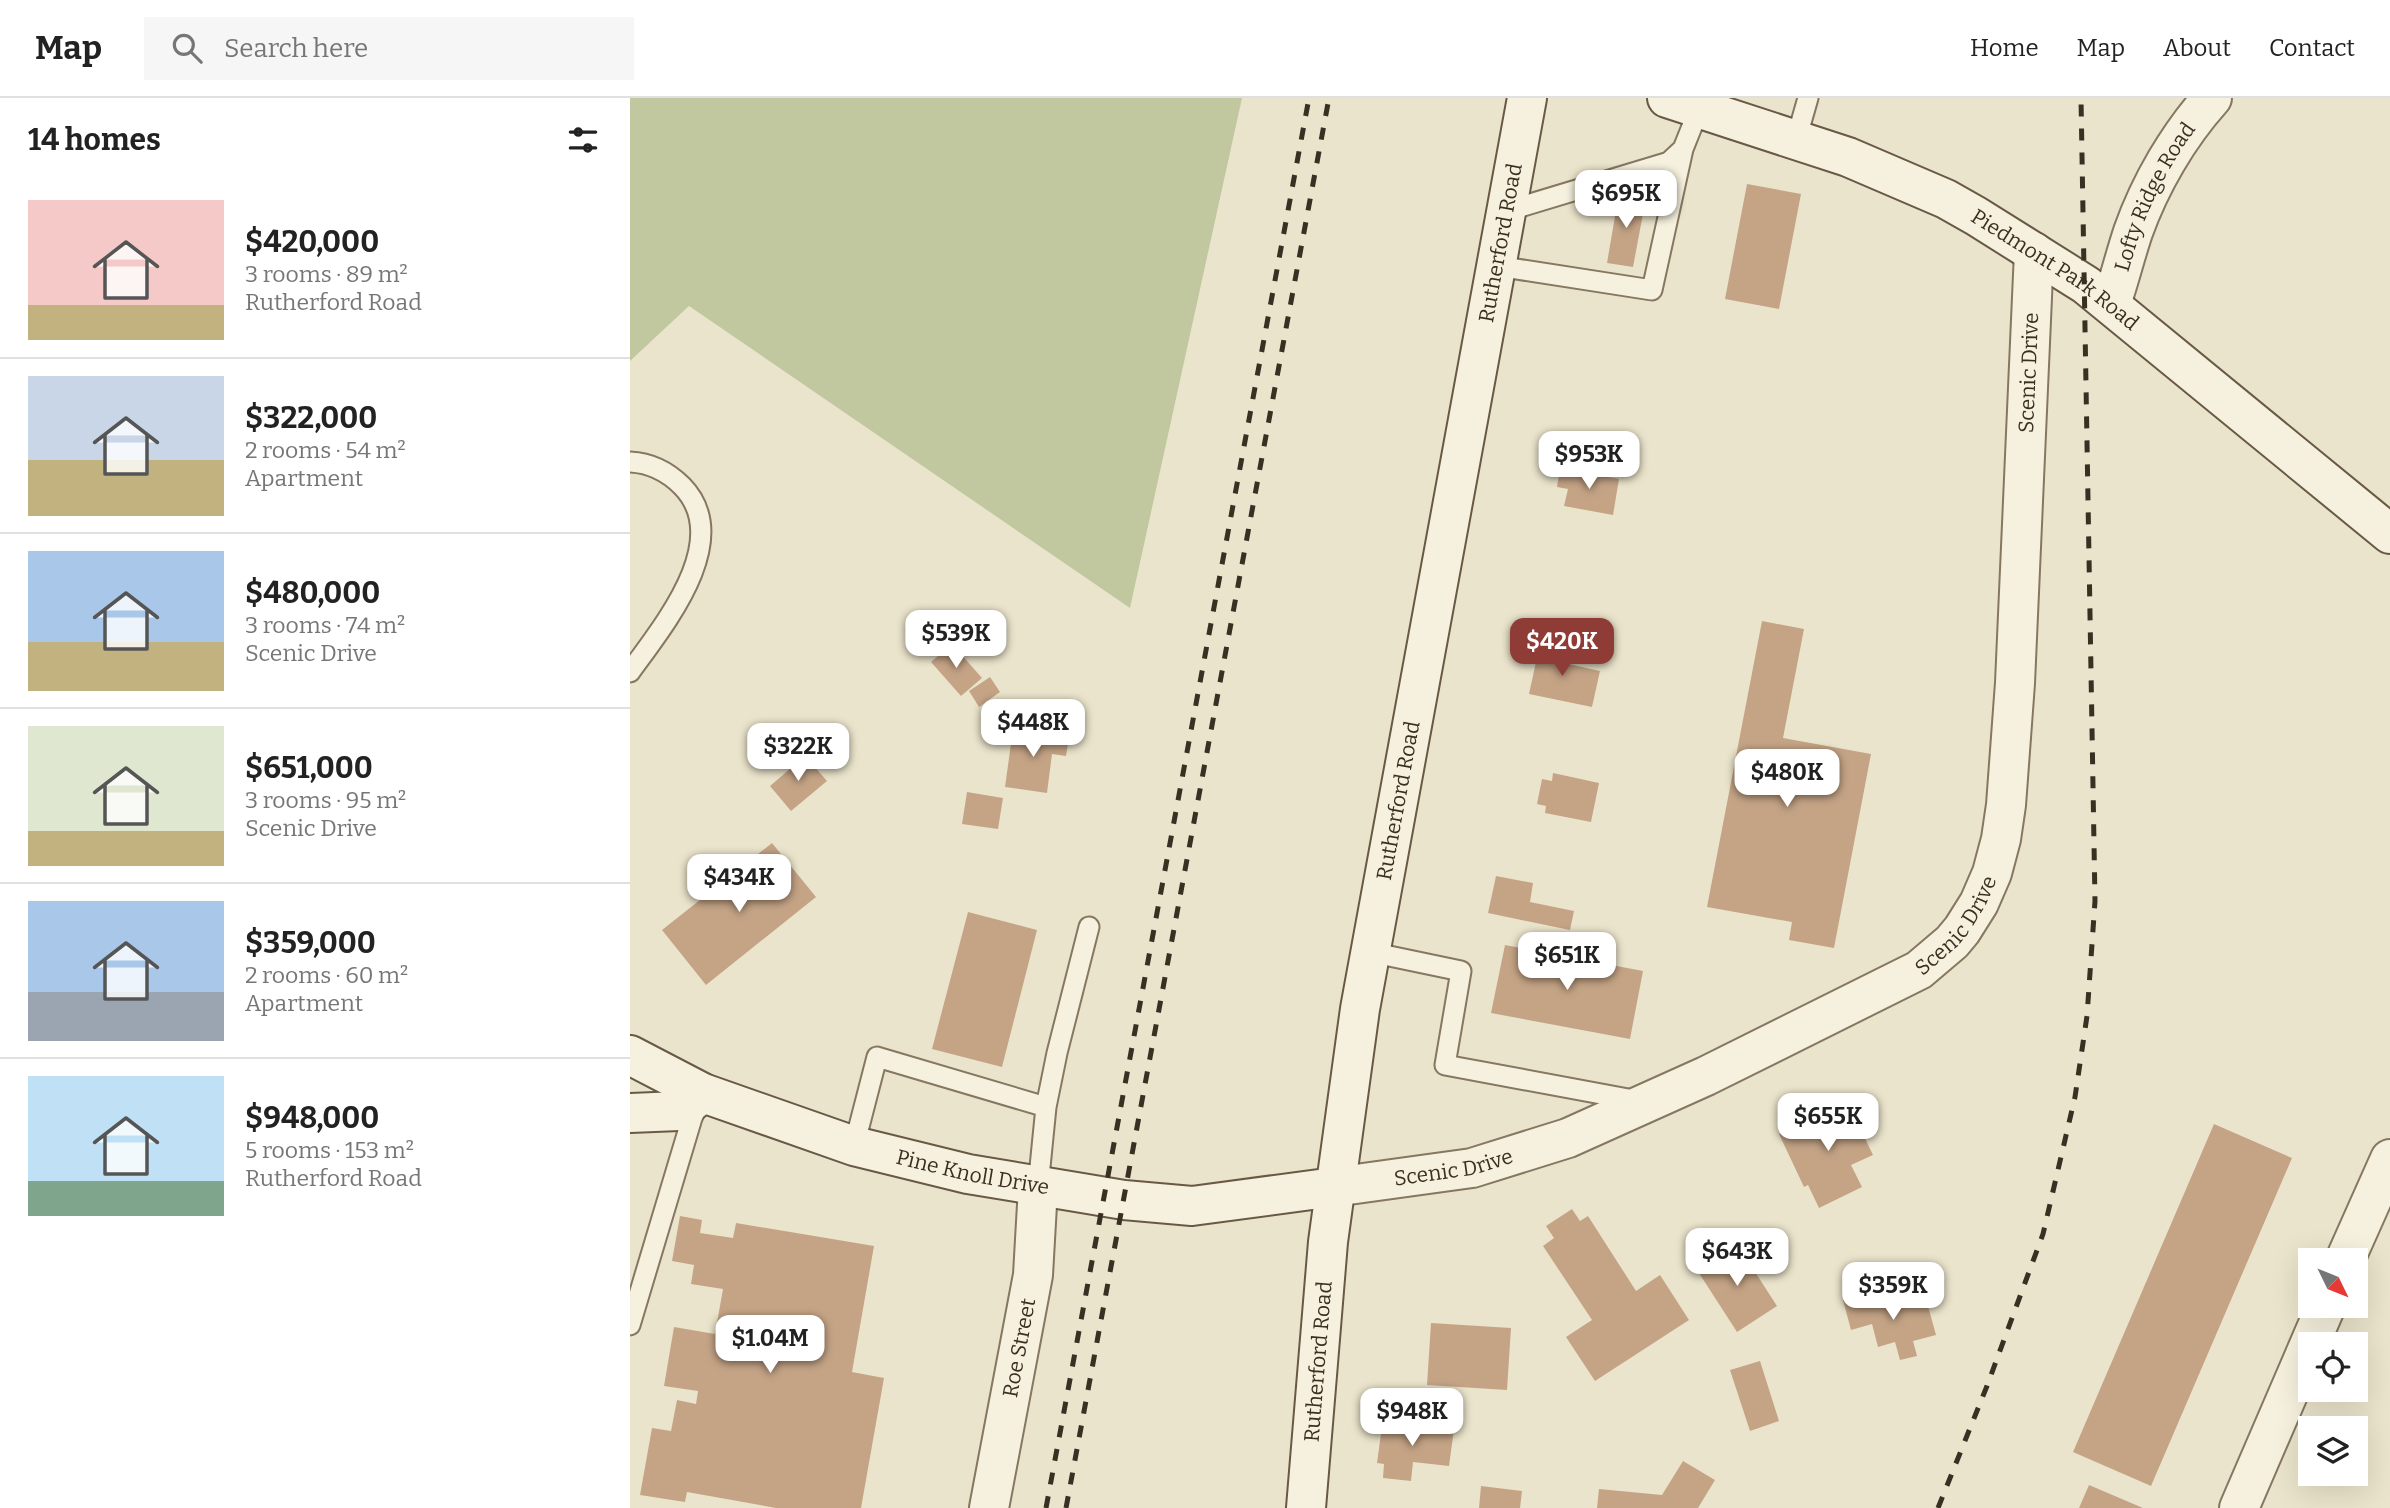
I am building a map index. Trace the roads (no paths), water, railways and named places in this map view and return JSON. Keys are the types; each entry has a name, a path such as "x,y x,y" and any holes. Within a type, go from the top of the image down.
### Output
{"street":[{"name":"Rutherford Road","path":"1306,1508 1334,1187 1370,953 1527,98"},
{"name":"Lofty Ridge Road","path":"2111,304 2134,229 2155,183 2176,147 2213,98"},
{"name":"Piedmont Park Road","path":"1683,103 1848,157 1946,199 2034,252 2111,304 2390,534"},
{"name":"Scenic Drive","path":"1334,1187 1472,1168 1568,1138 1706,1076 1919,970 1952,942 1979,902 1992,873 2006,806 2015,683 2034,252"},
{"name":"Pine Knoll Drive","path":"630,1055 704,1093 854,1146 968,1174 1124,1200 1192,1206 1334,1187"},
{"path":"630,1113 678,1111 704,1093"},
{"path":"2350,1248 2390,1159"},
{"name":"Roe Street","path":"989,1508 1032,1275 1038,1187"},
{"path":"2239,1508 2321,1318"}],"lane":[{"path":"1796,140 1808,98"},
{"path":"1497,266 1652,290 1683,149 1683,103"},
{"path":"1507,211 1669,162 1683,149"},
{"path":"630,462 643,462 669,473 691,495 701,523 701,550 687,583 662,627 630,672"},
{"path":"1038,1187 1046,1107 1089,926"},
{"path":"1370,953 1461,971 1445,1065 1647,1102"},
{"path":"854,1146 877,1057 1046,1107"},
{"path":"630,1325 691,1118 704,1093"}],"railway":[{"path":"1046,1508 1309,98"},
{"path":"1066,1508 1329,98"},
{"path":"1938,1508 2043,1234 2075,1097 2087,1016 2095,901 2081,98"}]}
